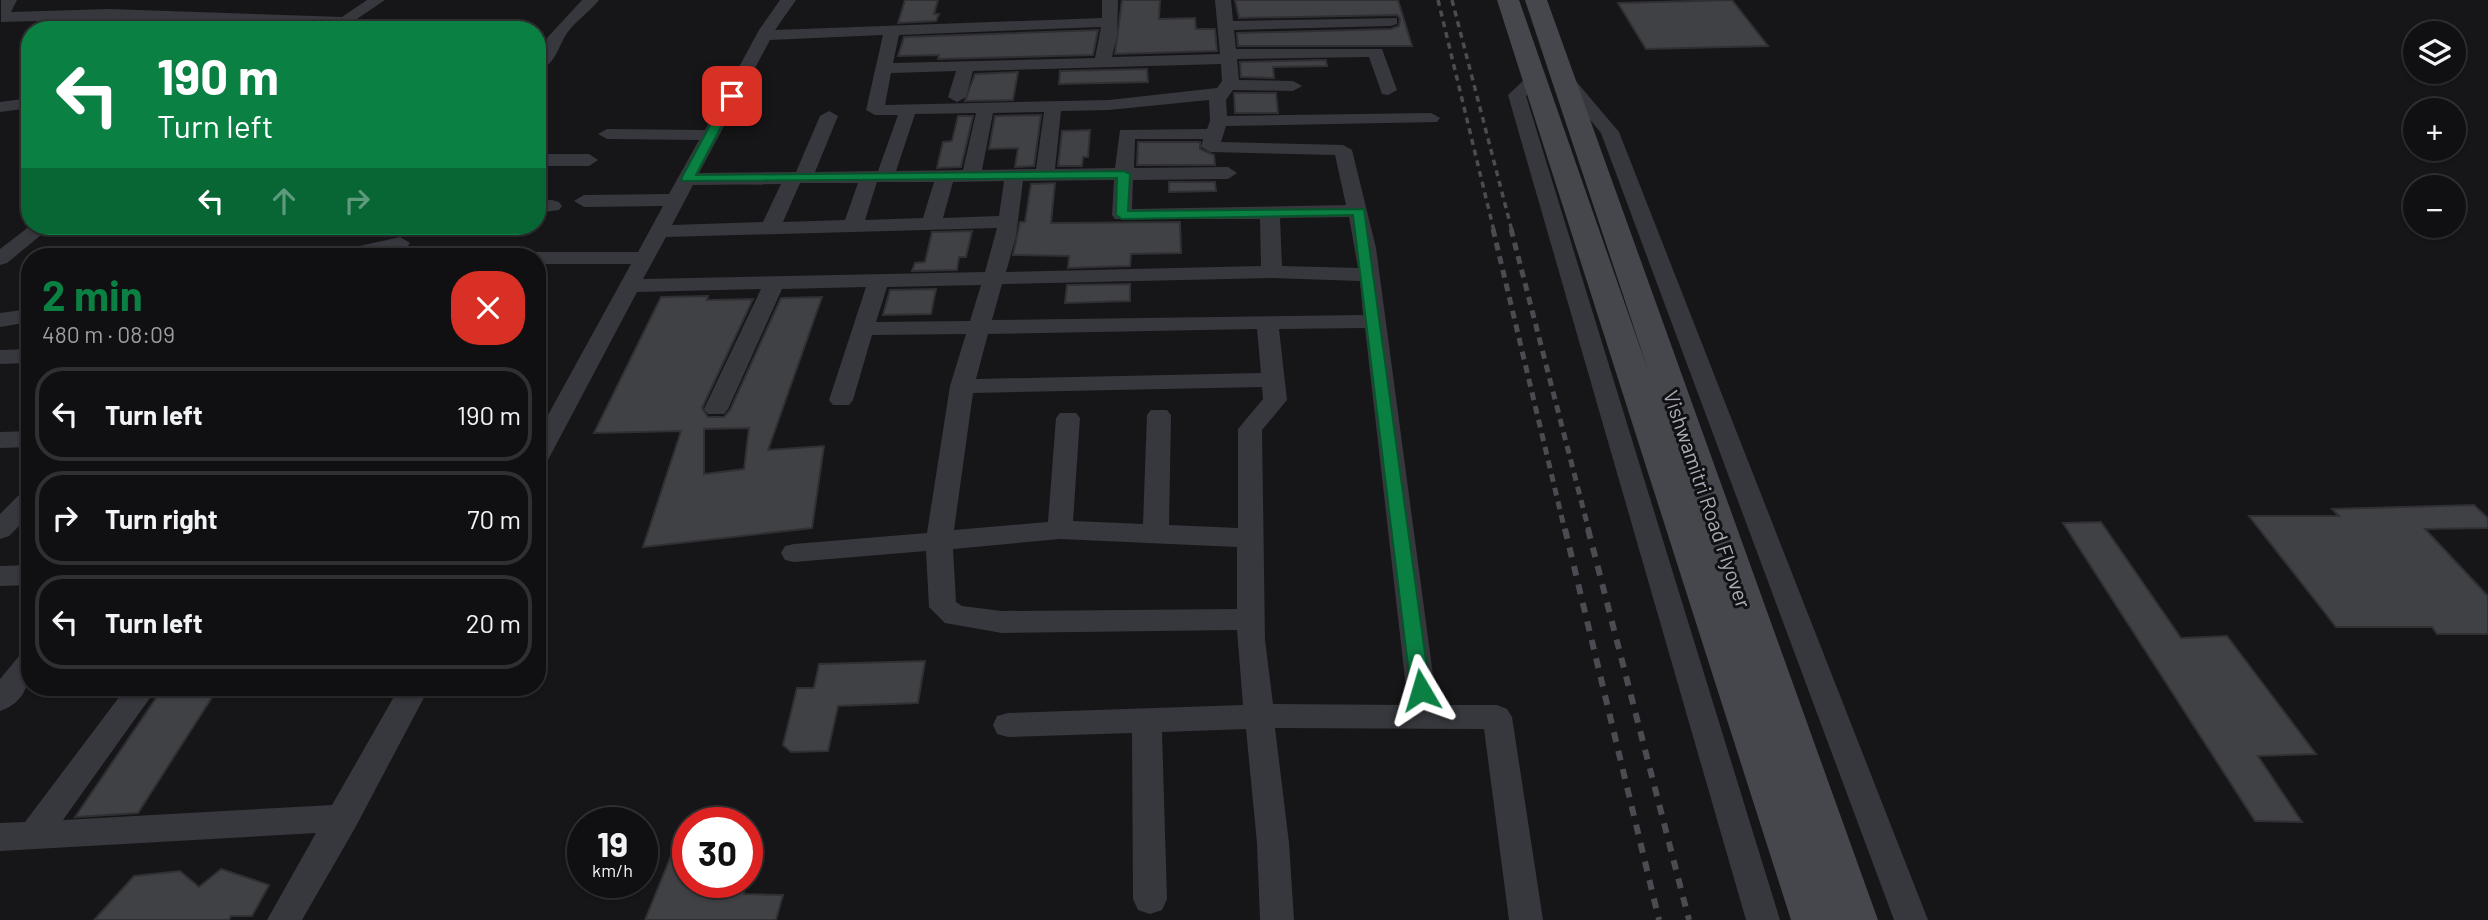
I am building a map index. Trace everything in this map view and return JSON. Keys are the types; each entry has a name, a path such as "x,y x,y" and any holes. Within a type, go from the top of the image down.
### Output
{"main road":[{"name":"Vishwamitri Road Flyover","path":"1508,0 1534,80 1760,704 1854,920"},
{"name":"Vishwamitri Road Flyover","path":"1536,0 1564,78 1760,704 1815,920"}],"street":[{"path":"9,0 1,17 109,14 316,21"},
{"path":"546,56 555,46 555,38 591,0"},
{"path":"546,441 765,35 788,0"},
{"path":"1102,62 1110,0"},
{"path":"1223,0 1231,82 1217,100 1216,128 1210,147 1343,150 1359,211 1369,275 1424,717"},
{"path":"346,21 373,3"},
{"path":"193,21 214,6 226,4 373,3"},
{"path":"1225,26 1391,21"},
{"path":"765,35 1109,22"},
{"path":"892,30 875,110 985,110 1124,104 1225,89 1293,86"},
{"path":"883,68 1376,52 1388,90"},
{"path":"957,97 966,66"},
{"path":"1564,78 1610,132 1911,920"},
{"path":"1534,80 1517,95 1763,920"},
{"path":"0,107 21,104"},
{"path":"1124,104 1126,134 1122,215 1270,215 1359,211"},
{"path":"1045,175 1053,106"},
{"path":"853,226 908,110"},
{"path":"971,176 985,110"},
{"path":"770,228 829,116"},
{"path":"1126,134 1431,118"},
{"path":"607,134 711,135"},
{"path":"546,160 589,160"},
{"path":"687,179 1228,173"},
{"path":"932,224 945,176"},
{"path":"1014,176 995,277 962,386 939,541 943,607 955,616 1015,622 1251,619"},
{"path":"584,201 676,200"},
{"path":"1270,215 1272,272"},
{"path":"660,231 1007,222"},
{"path":"0,259 31,235"},
{"path":"546,258 645,258"},
{"path":"629,286 1272,272 1369,275"},
{"path":"841,400 879,280"},
{"path":"716,409 774,283"},
{"path":"0,320 21,316"},
{"path":"863,329 1375,321"},
{"path":"1267,323 1275,400 1250,429 1251,619 1273,843 1277,920"},
{"path":"0,357 21,356"},
{"path":"962,386 1273,380"},
{"path":"1156,534 1159,415"},
{"path":"1060,530 1068,418"},
{"path":"0,440 21,439"},
{"path":"0,530 21,508"},
{"path":"794,553 1060,530 1251,538"},
{"path":"0,576 21,575"},
{"path":"0,699 21,674"},
{"path":"33,835 136,696"},
{"path":"284,920 344,818 410,696"},
{"path":"1008,725 1260,716 1497,717 1526,920"},
{"path":"1147,720 1150,899"},
{"path":"0,837 344,818"}],"building":[{"path":"905,0 938,0 934,14 939,14 936,21 898,23"},
{"path":"1122,0 1160,0 1159,19 1195,18 1196,29 1215,29 1217,51 1115,54"},
{"path":"1235,0 1398,0 1412,46 1238,46 1237,33 1391,29 1399,26 1400,18 1397,15 1239,18"},
{"path":"1732,0 1768,46 1646,49 1618,3"},
{"path":"1098,30 1093,55 938,59 939,55 898,56 904,37"},
{"path":"1326,60 1327,66 1273,67 1274,78 1241,77 1240,62"},
{"path":"1147,69 1148,82 1059,84 1060,71"},
{"path":"1018,72 1013,100 965,101 975,74"},
{"path":"1234,93 1276,93 1278,113 1235,113"},
{"path":"1041,115 1034,166 1015,167 1018,148 989,149 995,116"},
{"path":"958,116 973,116 961,167 937,168 943,142 952,141"},
{"path":"1090,130 1088,157 1083,157 1082,166 1058,166 1062,131"},
{"path":"1138,142 1200,142 1200,149 1214,155 1215,165 1137,165"},
{"path":"1169,182 1215,182 1216,191 1169,192"},
{"path":"1055,183 1051,223 1180,222 1181,253 1131,254 1130,266 1068,268 1069,256 1013,255 1020,222 1025,222 1031,184"},
{"path":"972,231 966,257 959,257 957,270 912,271 915,263 925,262 932,232"},
{"path":"1130,284 1130,301 1065,303 1067,285"},
{"path":"936,289 931,314 883,315 890,290"},
{"path":"661,297 753,299 702,408 708,417 724,417 730,410 781,298 822,297 768,450 824,446 812,528 643,547 681,431 594,433","holes":["749,428 744,469 704,474 704,429"]},
{"path":"2474,505 2488,518 2488,528 2425,529 2488,596 2488,634 2437,634 2432,627 2336,627 2249,516 2339,516 2332,509"},
{"path":"2101,522 2181,638 2227,636 2316,754 2258,756 2302,822 2255,821 2063,523"},
{"path":"925,661 918,703 838,706 828,751 791,752 783,745 797,688 814,688 819,664"},
{"path":"158,696 213,696 138,813 75,817"},
{"path":"672,856 672,898 763,898 763,894 783,895 776,920 645,920 654,898 658,898 658,888"},
{"path":"221,869 269,885 252,916 231,916 229,920 94,920 134,876 180,871 199,887"}],"railway":[{"path":"1438,0 1494,231"},
{"path":"1452,0 1512,231"},
{"path":"1493,229 1565,531"},
{"path":"1511,229 1589,531"},
{"path":"1565,529 1659,920"},
{"path":"1588,529 1689,920"}],"route":[{"path":"732,96 687,179 1124,174 1122,215 1270,215 1359,211 1366,248 1421,690"}]}
